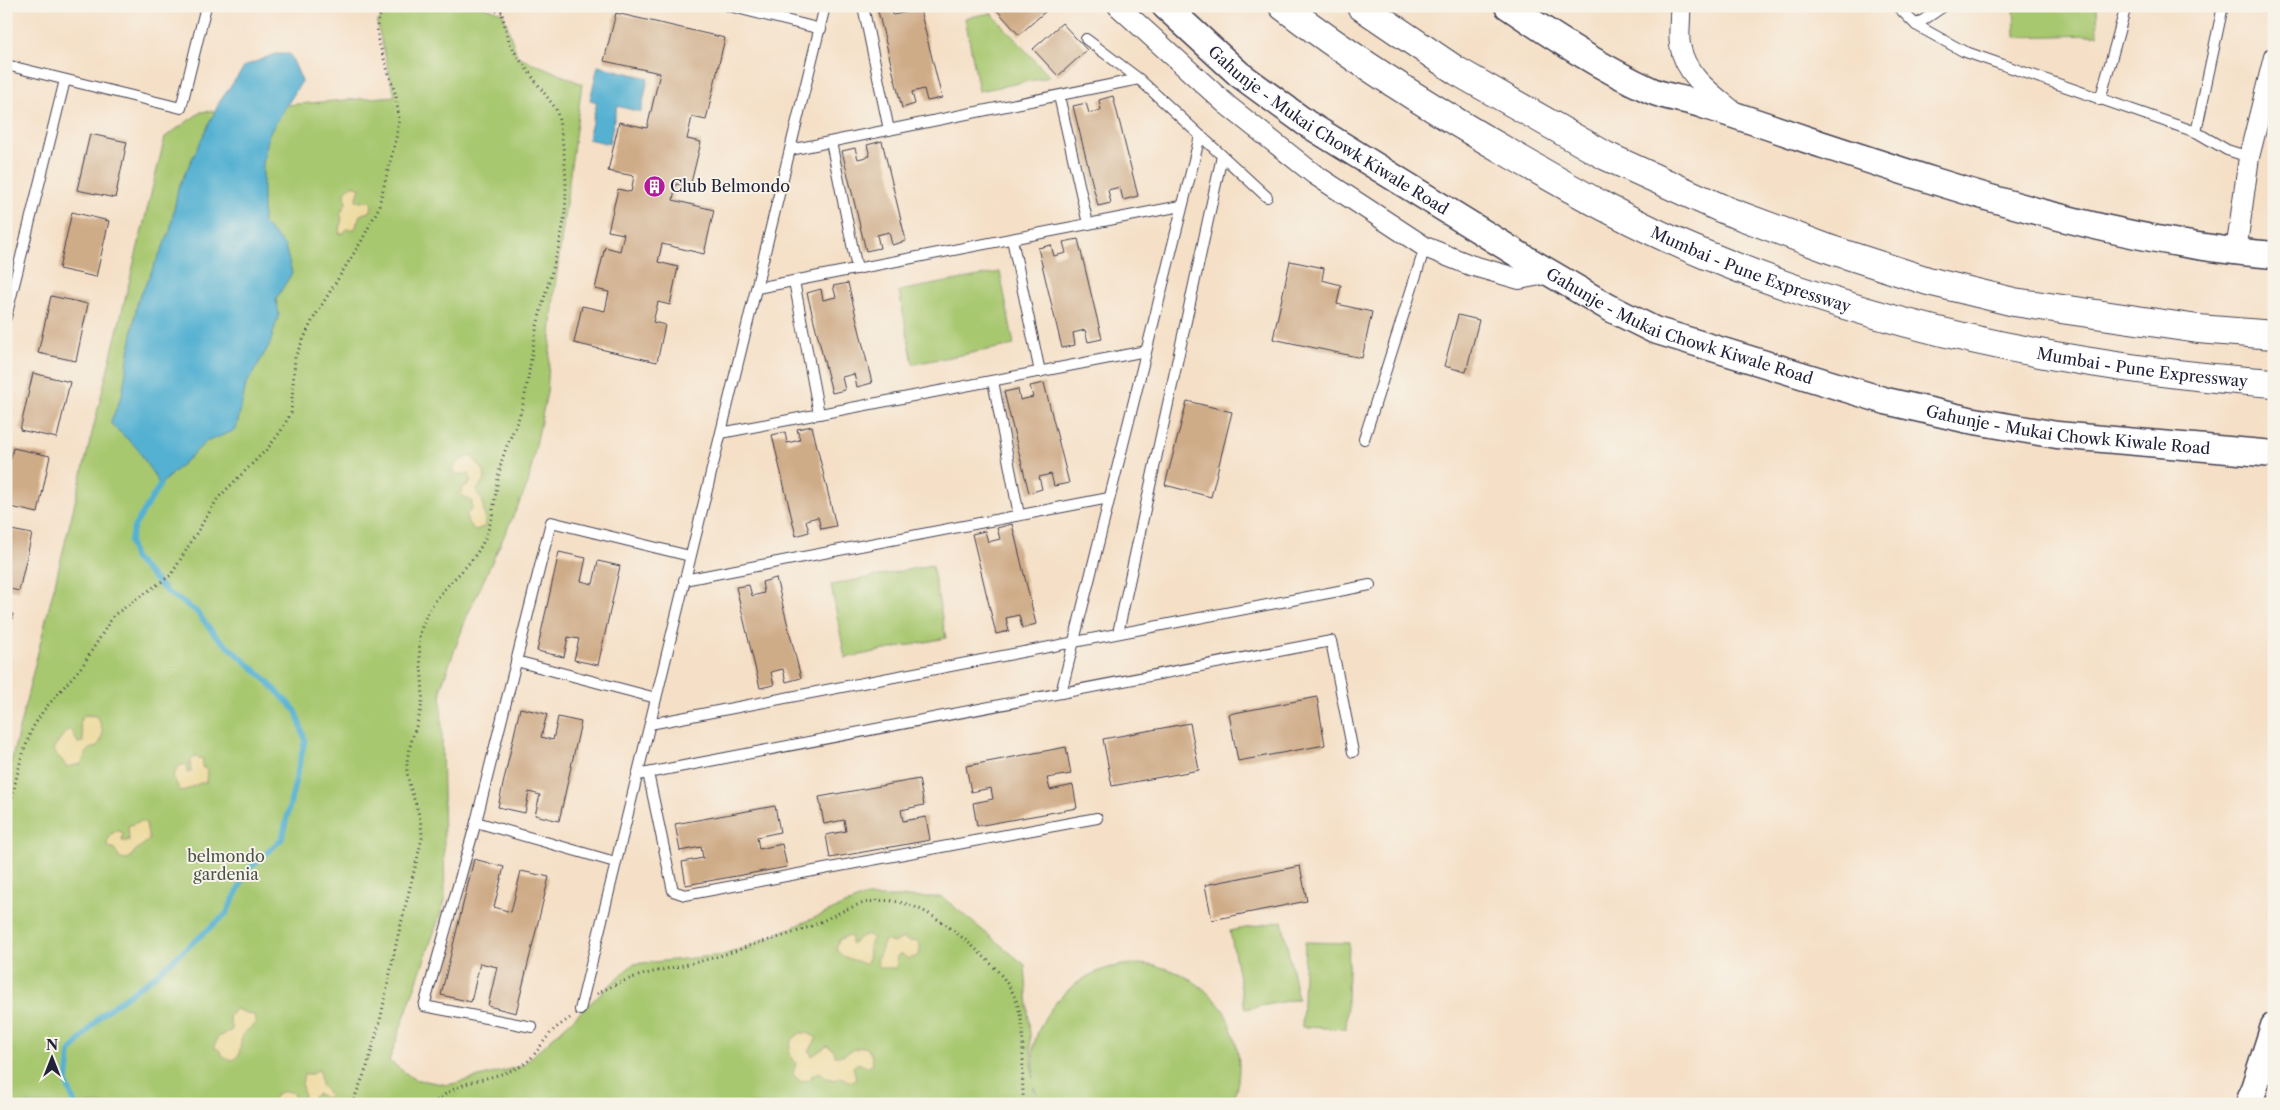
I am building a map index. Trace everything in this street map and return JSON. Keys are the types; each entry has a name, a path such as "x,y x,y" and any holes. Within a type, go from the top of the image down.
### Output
{"highway":[{"name":"Mumbai - Pune Expressway","path":"1283,6 1316,31 1430,108 1582,196 1706,255 1810,293 1905,323 2003,348 2180,376 2274,383"},
{"path":"1361,6 1457,71 1606,156 1725,210 1832,250 1928,281 2014,302 2198,330 2274,335"}],"street":[{"path":"1118,6 1227,105 1314,174 1425,247 1470,265 1519,279 1550,273"},
{"name":"Gahunje - Mukai Chowk Kiwale Road","path":"1165,6 1239,74 1306,123 1550,273 1654,330 1886,402 1969,420 2057,435 2274,454"},
{"path":"1508,6 1605,69 1655,92 1702,104 1916,175 2052,214 2141,234 2236,252 2274,255"},
{"path":"1680,6 1680,45 1687,68 1710,92 1743,119"},
{"path":"2236,252 2249,157 2274,57"},
{"path":"2249,1104 2274,1026"}],"lane":[{"path":"6,65 181,108 206,6"},
{"path":"729,6 773,12 821,29"},
{"path":"580,1010 684,580 821,29 825,6"},
{"path":"863,6 889,130"},
{"path":"1897,6 1916,25 1963,50 2100,100 2196,132 2227,150 2249,157"},
{"path":"1916,25 1944,6"},
{"path":"2100,100 2126,6"},
{"path":"2196,132 2223,6"},
{"path":"1086,39 1139,79 1267,197"},
{"path":"790,150 1139,79"},
{"path":"6,317 65,80"},
{"path":"1060,96 1088,224"},
{"path":"1062,693 1200,136"},
{"path":"831,142 858,269"},
{"path":"1118,633 1222,156"},
{"path":"757,288 1182,206"},
{"path":"1012,239 1040,372"},
{"path":"1364,439 1425,247"},
{"path":"794,281 820,414"},
{"path":"721,433 1146,352"},
{"path":"993,381 1019,516"},
{"path":"684,580 1109,498"},
{"path":"532,1027 424,1006 476,822 551,522 690,556"},
{"path":"650,724 1370,585"},
{"path":"637,775 1331,641 1353,752"},
{"path":"516,661 656,698"},
{"path":"648,773 673,891 685,895 1097,818"},
{"path":"476,822 615,862"}],"path":[{"path":"6,822 21,759 32,729 54,698 83,665 114,616 143,597 171,575 218,498 255,463 281,431 291,413 295,357 301,342 362,240 378,209 399,119 396,96 378,40 378,23 383,6"},
{"path":"482,6 503,13"},
{"path":"492,6 503,13"},
{"path":"352,1104 367,1067 380,1020 396,940 422,839 422,822 408,774 407,764 422,704 424,682 420,645 421,632 427,614 439,593 477,554 486,536 502,462 523,404 539,316 563,225 565,198 559,120 556,110 516,56 509,42 500,6"},
{"path":"433,1104 442,1095 472,1081 522,1066 534,1055 550,1033 580,1010 596,994 629,977 723,955 807,928 868,902 897,902 918,908 940,920 981,954 998,971 1018,1005 1022,1025 1024,1104"}],"green space":[{"name":"belmondo gardenia","path":"390,6 482,6 503,13 517,56 582,84 554,294 547,392 528,484 467,616 441,687 445,901 389,1061 414,1079 448,1085 522,1066 633,964 723,955 744,948 863,897 942,897 1025,965 1033,1078 1033,1048 1039,1029 1046,1016 1065,993 1084,979 1105,969 1126,965 1148,965 1169,969 1189,979 1207,992 1224,1012 1235,1040 1239,1058 1239,1076 1231,1104 1041,1104 1034,1087 1034,1104 6,1104 6,782 165,137 201,112 395,96 377,23"},
{"path":"2014,6 2097,6 2098,35 2015,37"},
{"path":"991,13 1050,77 979,91 965,18"},
{"path":"1000,272 1014,345 913,364 899,291"},
{"path":"932,565 946,638 845,658 831,585"},
{"path":"1282,921 1298,999 1245,1009 1230,931"},
{"path":"1305,942 1349,943 1346,1029 1302,1027"}],"sand":[{"path":"351,186 357,186 360,189 356,200 372,203 371,211 360,215 355,229 347,229 342,234 339,233 342,217 340,215 346,203 345,192"},
{"path":"472,457 484,471 485,479 477,490 478,495 483,501 485,523 484,527 475,530 468,523 466,515 472,509 472,502 460,494 463,487 469,485 471,479 469,474 454,474 458,462"},
{"path":"84,715 96,716 101,727 102,735 100,742 97,746 89,749 81,764 66,767 53,749 67,730 72,731 78,743 83,742 80,725"},
{"path":"195,757 203,759 202,767 207,770 206,782 180,791 173,776 179,766 187,764 187,773 191,772 190,761"},
{"path":"141,821 146,823 149,840 135,851 128,860 120,859 114,848 109,848 107,843 111,834 117,831 123,832 122,841 129,841 128,826"},
{"path":"868,935 873,938 869,948 868,962 864,964 845,957 836,949 839,940 847,936 851,937 851,944 862,936"},
{"path":"903,938 910,942 917,941 920,945 920,952 916,957 908,959 902,954 897,956 896,968 880,968 877,961 885,940 893,943"},
{"path":"235,1009 255,1016 256,1023 242,1035 239,1055 233,1060 225,1058 214,1047 218,1037 232,1030 229,1017"},
{"path":"800,1033 808,1033 817,1038 809,1051 812,1056 827,1046 834,1050 835,1056 843,1055 857,1048 866,1047 871,1054 873,1063 867,1067 858,1063 853,1067 856,1078 850,1082 841,1077 835,1080 827,1078 820,1072 813,1074 810,1080 800,1081 793,1074 796,1063 789,1053 791,1041"},
{"path":"319,1069 321,1085 330,1095 326,1098 318,1094 313,1097 313,1104 305,1104 302,1084 304,1074 312,1074"},
{"path":"287,1091 293,1093 296,1104 270,1104 277,1093"}],"water":[{"path":"275,54 290,54 302,81 269,134 263,164 263,223 285,246 292,273 276,299 279,314 270,344 246,385 236,430 206,442 160,485 137,448 110,423 122,395 137,303 170,231 178,188 220,101 245,66"},
{"path":"598,66 648,78 641,112 617,106 609,144 588,139 597,102 590,100"}],"building":[{"path":"891,6 893,15 906,12 904,6 919,6 942,98 927,101 924,89 912,92 915,104 902,108 877,7"},
{"path":"996,6 1046,6 1048,9 1019,35 995,8"},
{"name":"Club Belmondo","path":"616,13 725,38 706,120 692,117 687,139 701,142 690,187 676,184 673,200 714,210 704,254 662,244 658,262 678,267 670,305 658,302 653,322 665,325 657,362 574,343 582,306 605,311 609,292 595,289 605,247 620,251 624,234 608,231 618,189 631,192 634,176 608,171 619,122 647,128 660,73 604,61"},
{"path":"1062,23 1087,50 1058,76 1033,49"},
{"path":"1113,96 1138,196 1123,200 1120,187 1108,190 1111,203 1098,206 1073,106 1086,103 1089,113 1101,110 1099,100"},
{"path":"90,134 127,142 115,198 77,190"},
{"path":"882,141 906,241 892,245 889,232 877,235 880,248 866,251 842,151 855,148 858,159 870,156 867,145"},
{"path":"72,212 109,221 96,277 59,269"},
{"path":"1078,239 1102,339 1088,342 1085,330 1073,333 1075,345 1062,348 1038,248 1051,245 1054,256 1066,253 1063,242"},
{"path":"1290,261 1324,268 1322,280 1341,285 1337,304 1372,312 1362,358 1273,339"},
{"path":"848,283 872,383 857,387 854,374 842,377 845,390 832,393 807,293 821,289 823,300 836,297 833,286"},
{"path":"51,296 88,304 76,361 38,353"},
{"path":"1458,315 1479,320 1466,372 1444,366"},
{"path":"33,373 70,382 57,438 20,430"},
{"path":"1044,383 1069,483 1054,486 1051,474 1039,477 1042,489 1029,493 1004,392 1018,389 1020,400 1033,397 1030,386"},
{"path":"1187,401 1232,412 1211,497 1165,485"},
{"path":"812,426 836,526 821,529 818,517 806,520 809,532 796,536 772,435 785,432 787,443 800,440 797,429"},
{"path":"13,448 50,456 38,513 6,506 6,479"},
{"path":"1012,524 1036,624 1022,628 1019,615 1006,618 1009,631 996,634 972,534 985,531 988,542 1000,539 997,528"},
{"path":"6,529 32,534 19,591 6,588"},
{"path":"559,552 586,558 581,581 593,584 598,561 620,566 598,665 574,660 579,639 568,637 564,657 537,651"},
{"path":"776,578 801,678 786,682 783,669 771,672 774,685 760,688 736,587 749,585 752,596 764,593 762,582"},
{"path":"6,612 13,614 7,640 6,640"},
{"path":"1317,697 1325,745 1238,761 1229,714"},
{"path":"520,708 547,714 541,737 553,740 558,717 581,722 559,821 535,815 540,795 529,792 525,813 498,807"},
{"path":"1190,723 1199,770 1112,786 1103,739"},
{"path":"1066,747 1071,774 1047,778 1050,790 1073,785 1077,808 977,826 973,803 993,799 991,788 971,792 966,766"},
{"path":"919,779 924,805 901,810 903,821 926,817 930,840 830,858 826,835 846,831 844,820 824,824 819,797"},
{"path":"775,806 780,832 757,837 759,849 782,844 787,867 686,885 682,862 703,858 701,847 680,851 675,824"},
{"path":"474,859 504,867 494,907 511,912 521,871 549,877 516,1013 488,1006 497,967 480,963 471,1002 441,995"},
{"path":"1300,866 1307,901 1212,920 1205,885"}],"waterway":[{"path":"75,1104 67,1084 70,1052 101,1015 153,977 226,914 248,870 282,839 305,740 296,711 262,676 215,635 196,611 167,592 134,558 130,542 134,527 160,485"}],"place":[{"name":"Club Belmondo","path":"654,186"}]}
